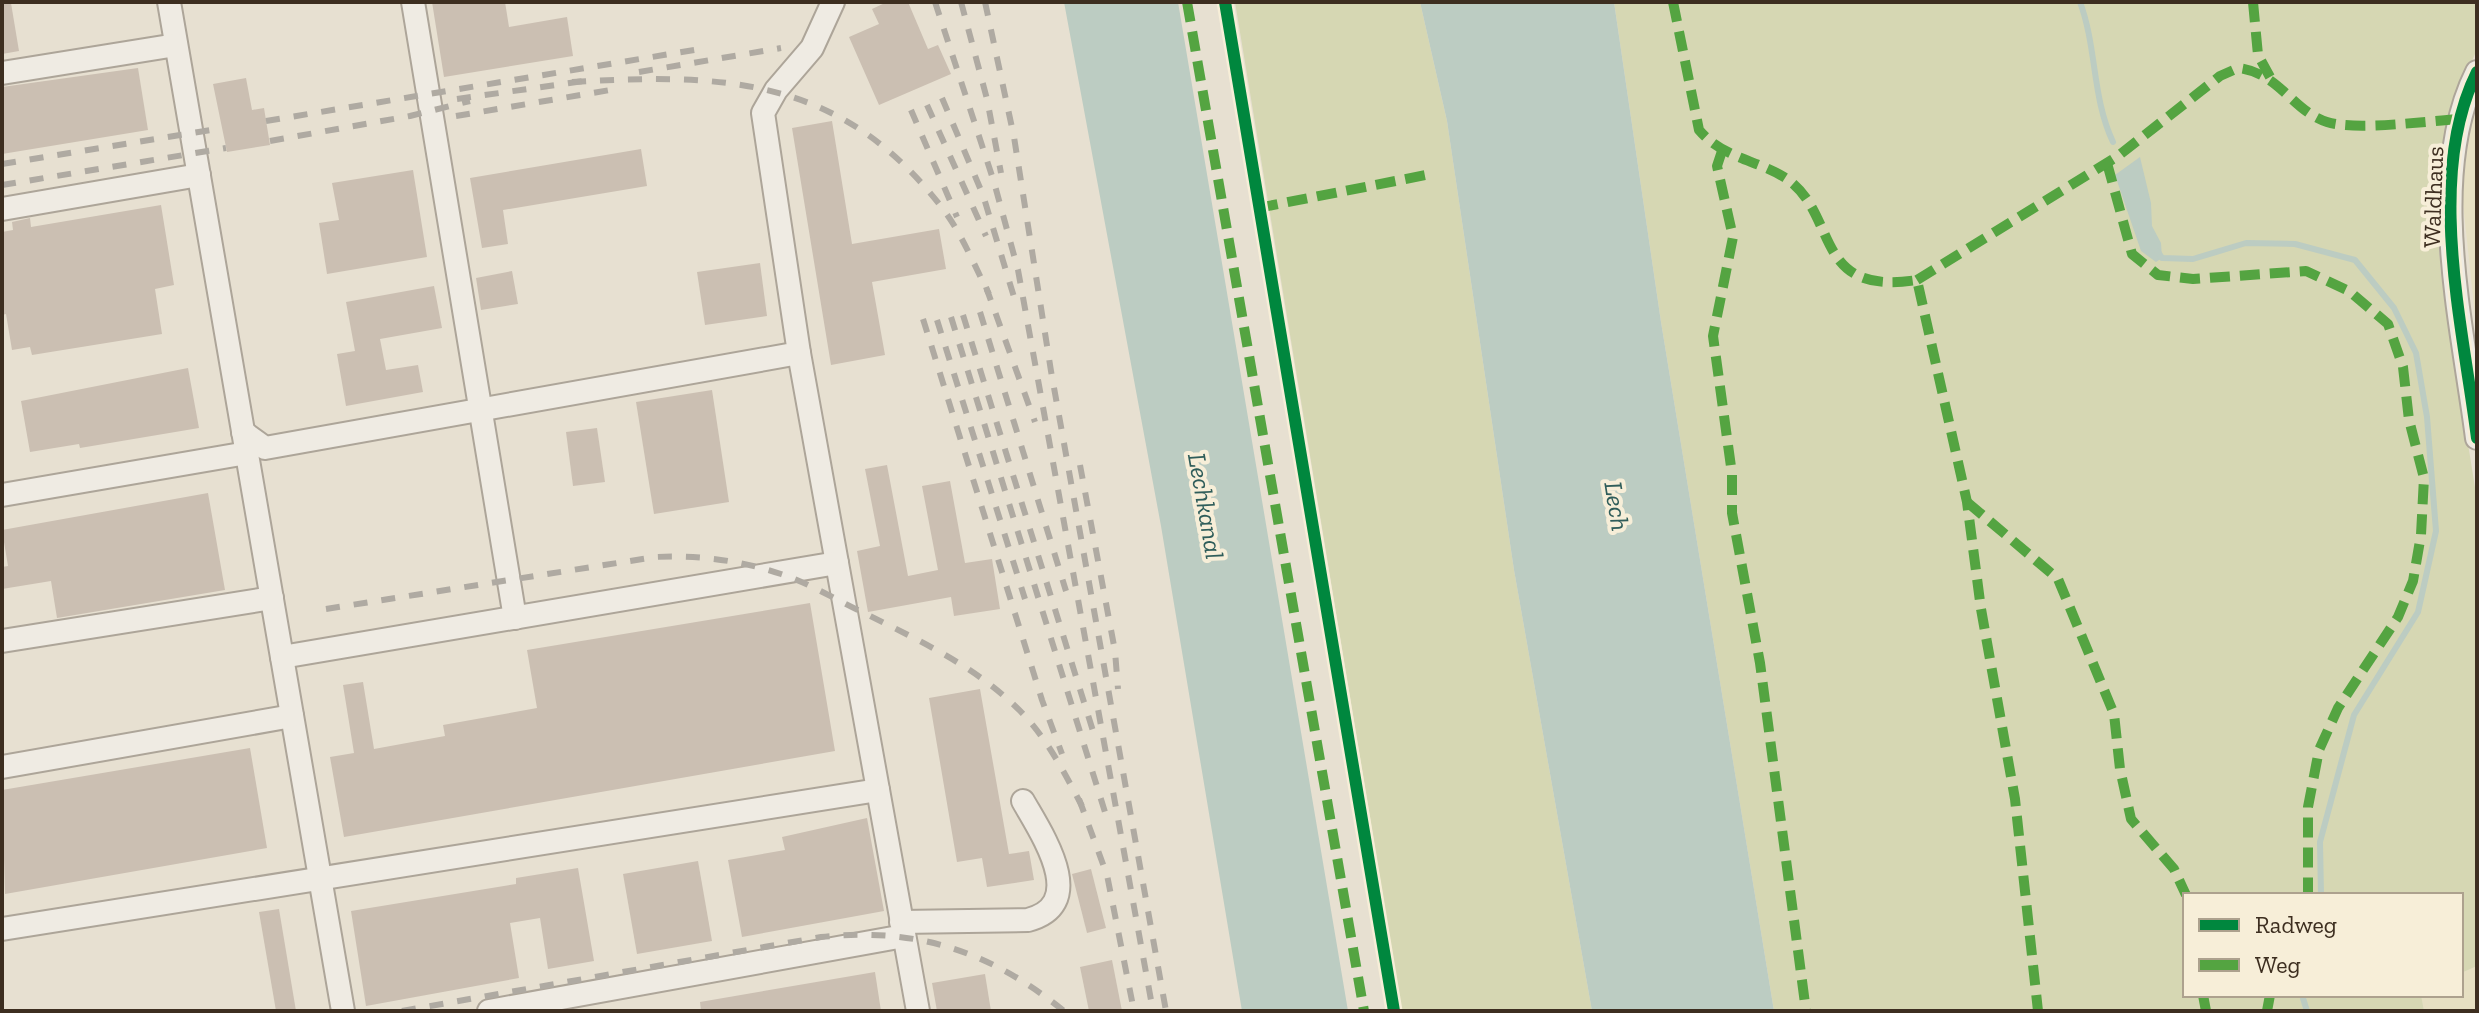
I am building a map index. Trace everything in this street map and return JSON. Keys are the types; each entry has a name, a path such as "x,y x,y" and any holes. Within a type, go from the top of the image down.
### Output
{"street":[{"path":"169,2 343,1011"},
{"path":"413,2 515,618"},
{"path":"833,2 812,48 776,90 763,113 799,353 918,1011"},
{"path":"2,73 176,45"},
{"name":"Waldhaus","path":"2477,72 2459,119 2449,231 2477,438"},
{"path":"2,209 199,175"},
{"path":"2,495 245,443 265,448 799,353"},
{"path":"282,657 837,563"},
{"path":"2,641 272,598"},
{"path":"2,767 292,716"},
{"path":"2,929 878,790"},
{"path":"489,1011 903,929 1028,920 1042,916 1051,909 1058,878 1055,858 1023,801"}],"shaded area":[{"path":"2477,109 2476,325 2462,194 2467,137"},
{"path":"2477,966 2477,1011 2424,1011 2421,997 2463,997 2463,972"}],"green space":[{"path":"1235,2 1420,2 1447,121 1514,570 1592,1011 1402,1011"},
{"path":"1614,2 2477,2 2477,49 2451,113 2436,206 2441,275 2477,500 2477,966 2463,972 2463,893 2183,893 2183,997 2421,997 2424,1011 1774,1011 1661,322"}],"water":[{"name":"Lechkanal","path":"1064,2 1178,2 1348,1011 1242,1011 1161,526"},
{"name":"Lech","path":"1420,2 1614,2 1661,322 1774,1011 1592,1011 1514,570 1447,121"},
{"path":"2140,157 2151,203 2152,226 2161,243 2162,258 2156,262 2141,251 2115,175"}],"building":[{"path":"432,2 505,2 509,27 567,17 573,56 444,77"},
{"path":"887,2 908,2 928,49 938,45 951,74 879,105 849,37 879,24 872,9"},
{"path":"11,3 19,51 2,54 2,4"},
{"path":"138,68 148,130 2,154 2,87"},
{"path":"246,78 252,110 264,108 270,145 227,152 213,84"},
{"path":"832,121 852,244 939,229 946,269 872,282 885,355 831,365 792,128"},
{"path":"641,149 647,186 503,210 508,244 482,248 470,178"},
{"path":"413,170 427,257 327,274 319,223 339,220 332,183"},
{"path":"161,205 174,285 155,289 162,334 32,355 30,347 12,350 6,314 2,315 2,232 13,230 12,222 30,218 31,227"},
{"path":"760,263 767,316 705,325 697,272"},
{"path":"512,271 518,304 481,310 476,278"},
{"path":"434,286 442,328 380,339 386,370 418,365 423,392 346,406 337,354 355,351 346,302"},
{"path":"188,368 199,428 80,448 79,444 30,452 21,401"},
{"path":"712,390 729,502 654,514 636,402"},
{"path":"597,428 605,482 573,486 566,432"},
{"path":"887,465 908,576 938,570 922,486 950,481 965,563 992,559 1000,609 954,616 951,597 868,612 857,551 880,546 865,469"},
{"path":"208,493 225,590 57,618 51,581 2,589 2,567 8,566 2,530"},
{"path":"810,603 835,751 344,837 330,757 354,753 343,685 363,682 374,749 445,736 443,725 537,708 527,650"},
{"path":"980,689 1009,854 1029,851 1034,880 987,887 982,858 957,862 929,698"},
{"path":"250,748 267,848 5,894 2,790"},
{"path":"867,818 884,911 742,937 728,860 785,850 782,837"},
{"path":"698,861 712,941 637,954 623,874"},
{"path":"578,868 594,961 548,969 540,918 510,923 519,978 366,1006 351,911 516,884 516,878"},
{"path":"1091,869 1106,928 1087,933 1072,874"},
{"path":"279,909 296,1011 276,1011 259,912"},
{"path":"1112,960 1122,1011 1089,1011 1080,967"},
{"path":"875,972 881,1011 701,1011 700,1002"},
{"path":"985,974 991,1011 937,1011 932,983"}],"waterway":[{"path":"2080,2 2101,108 2113,142"},
{"path":"2158,252 2162,258 2193,259 2246,243 2295,244 2355,260 2394,308 2416,353 2427,417 2436,531 2418,612 2354,715 2320,842 2321,893"},
{"path":"2303,997 2307,1011"}],"railway":[{"path":"935,2 994,182 1018,270 1153,1011"},
{"path":"961,2 987,99 1001,173"},
{"path":"985,2 1014,137 1051,371 1166,1011"},
{"path":"639,72 781,48"},
{"path":"266,121 700,49"},
{"path":"572,82 681,79 730,83 777,93 822,108 864,132 904,165 950,219 989,294"},
{"path":"457,99 584,81"},
{"path":"456,116 610,90"},
{"path":"942,98 983,195 1014,297"},
{"path":"270,141 410,116 470,101"},
{"path":"927,105 986,236"},
{"path":"911,110 957,217"},
{"path":"2,164 223,128"},
{"path":"2,185 226,148"},
{"path":"986,287 1035,422"},
{"path":"980,312 1066,591"},
{"path":"963,315 1093,731"},
{"path":"951,317 1109,825"},
{"path":"923,319 1042,700 1062,754"},
{"path":"937,320 1025,599"},
{"path":"1080,465 1115,651 1118,689"},
{"path":"326,609 655,557 718,560 766,569 811,586 899,630 979,676 1014,705 1035,728 1082,806"},
{"path":"1079,799 1107,875 1134,1011"},
{"path":"402,1011 821,937 856,935 921,940 951,948 1008,973 1064,1011"}],"marked path":[{"path":"1187,2 1364,1011"},
{"path":"1673,2 1699,130 1718,147 1773,171 1801,192 1831,248 1843,264 1859,276 1883,282 1917,280 1967,502 1981,609 2015,799 2038,1011"},
{"path":"2253,2 2258,55 2270,77"},
{"path":"1917,280 2118,156 2220,76 2238,68 2265,77 2304,109 2327,122 2373,126 2459,119"},
{"path":"1722,151 1717,166 1733,237 1713,336 1732,474 1732,513 1760,663 1806,1011"},
{"path":"2107,163 2132,254 2158,275 2193,279 2306,271 2349,291 2388,324 2403,367 2409,420 2424,478 2421,535 2413,581 2398,617 2338,708 2319,750 2308,807 2308,893"},
{"path":"1258,208 1431,174"},
{"path":"1967,502 2058,579 2114,714 2120,769 2131,819 2174,869 2185,893"},
{"path":"2203,997 2206,1011"},
{"path":"2267,1011 2270,997"}],"cycle path":[{"path":"1225,2 1394,1011"},
{"path":"2477,72 2461,113 2453,157 2450,204 2457,301 2477,438"}]}
